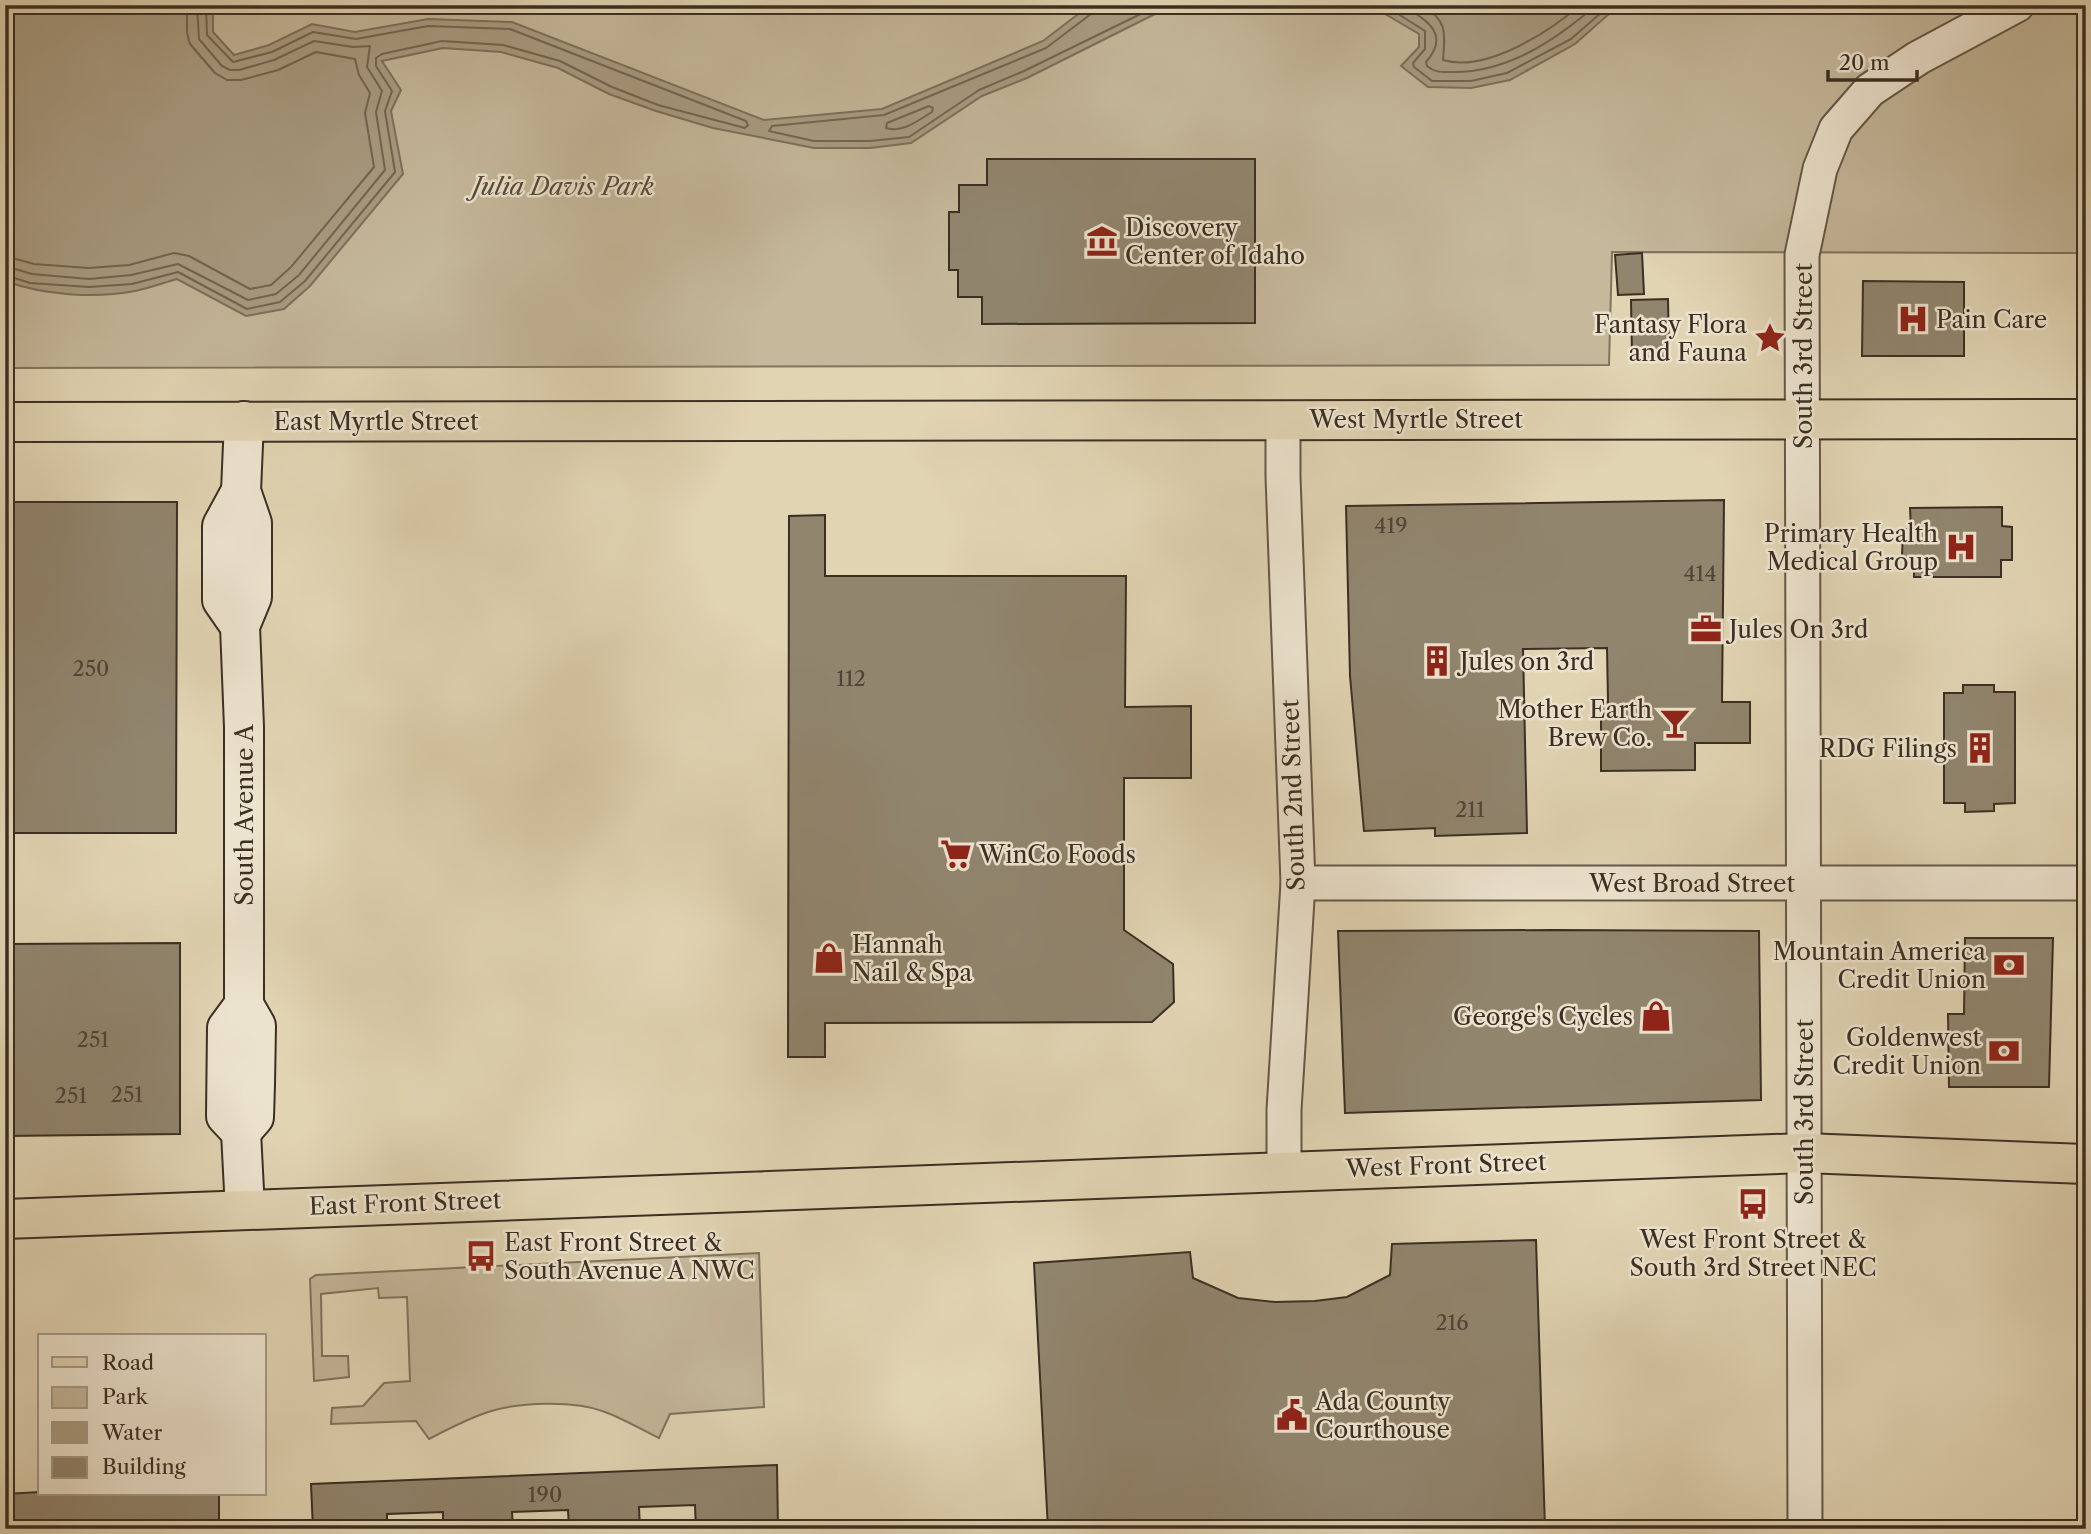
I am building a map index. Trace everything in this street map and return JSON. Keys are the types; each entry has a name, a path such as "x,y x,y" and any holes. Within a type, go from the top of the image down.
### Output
{"main road":[{"name":"West Myrtle Street","path":"747,421 2086,419"},
{"name":"East Myrtle Street","path":"5,422 747,421"},
{"name":"West Front Street","path":"806,1188 1804,1153 2086,1164"},
{"name":"East Front Street","path":"5,1219 806,1188"}],"street":[{"name":"South 3rd Street","path":"1805,1529 1802,255 1819,169 1836,129 1870,90 1918,58 2017,5"},
{"name":"South 2nd Street","path":"1283,419 1283,491 1298,883 1284,1110 1284,1170"},
{"name":"South Avenue A","path":"244,421 241,491 252,523 253,597 240,626 244,738 244,1005 256,1026 254,1117 241,1132 245,1209"},
{"name":"West Broad Street","path":"1298,883 2086,883"}],"green space":[{"name":"Julia Davis Park","path":"5,5 2086,5 2086,253 1612,252 1609,365 5,368"},
{"path":"759,1253 764,1407 670,1414 659,1438 605,1412 563,1404 530,1404 488,1412 429,1439 416,1421 331,1424 332,1408 363,1406 384,1383 410,1381 407,1297 379,1298 378,1288 321,1294 322,1356 348,1356 349,1377 314,1381 310,1279 316,1275"}],"water":[{"path":"5,5 213,5 213,32 234,55 269,45 312,24 355,32 428,19 512,22 764,120 882,109 1043,41 1090,5 1173,5 1027,78 982,96 911,143 870,148 814,148 713,128 609,94 558,68 501,52 443,48 382,61 401,90 391,111 403,174 310,286 284,309 246,316 177,279 135,291 103,295 36,290 5,281"},
{"path":"1370,5 1619,5 1575,44 1510,80 1471,88 1428,87 1401,66 1419,47 1419,34"}],"building":[{"name":"Discovery Center of Idaho","path":"987,159 1255,159 1255,323 982,324 982,297 958,297 958,270 949,270 949,212 959,212 959,185 987,185"},
{"path":"1642,253 1644,294 1618,295 1615,255"},
{"name":"Pain Care","path":"1863,281 1964,282 1964,356 1862,356"},
{"path":"1668,299 1669,356 1632,357 1631,300"},
{"name":"Jules on 3rd","path":"1724,500 1722,702 1750,702 1750,743 1695,743 1695,770 1601,771 1601,703 1608,702 1607,648 1523,649 1527,833 1435,836 1435,828 1364,831 1350,676 1346,506"},
{"path":"5,502 177,502 176,833 5,833"},
{"path":"2002,507 2002,526 2012,527 2012,560 2001,560 2001,577 1914,577 1914,557 1902,557 1903,529 1911,529 1910,508"},
{"name":"WinCo Foods","path":"825,515 825,576 1126,576 1125,707 1191,706 1191,778 1124,778 1124,930 1173,964 1174,1002 1152,1022 825,1023 825,1057 788,1057 789,516"},
{"name":"RDG Filings","path":"1963,685 1994,685 1994,692 2015,692 2015,803 1994,804 1994,811 1965,812 1965,803 1944,803 1944,693 1963,693"},
{"path":"1338,931 1759,931 1761,1100 1345,1113"},
{"path":"1965,938 2053,938 2049,1087 1949,1087 1948,1014 1964,1014"},
{"path":"180,943 180,1134 5,1136 5,944"},
{"name":"Ada County Courthouse","path":"1536,1240 1545,1529 1048,1529 1034,1263 1190,1252 1193,1278 1238,1298 1275,1302 1315,1301 1347,1297 1390,1275 1392,1244"},
{"path":"777,1465 778,1529 696,1529 695,1505 639,1507 640,1529 569,1529 568,1510 512,1512 513,1529 443,1529 443,1512 387,1514 387,1529 313,1529 311,1484"},
{"path":"38,1492 38,1496 219,1496 219,1529 5,1529 5,1494"}],"place":[{"name":"Discovery Center of Idaho","path":"1102,241"},
{"name":"Pain Care","path":"1913,319"},
{"name":"Fantasy Flora and Fauna","path":"1770,338"},
{"name":"Primary Health Medical Group","path":"1961,547"},
{"name":"Jules On 3rd","path":"1706,629"},
{"name":"Jules on 3rd","path":"1437,661"},
{"name":"Mother Earth Brew Co.","path":"1675,723"},
{"name":"RDG Filings","path":"1980,748"},
{"name":"WinCo Foods","path":"956,854"},
{"name":"Hannah Nail & Spa","path":"829,958"},
{"name":"Mountain America Credit Union","path":"2009,965"},
{"name":"George's Cycles","path":"1656,1016"},
{"name":"Goldenwest Credit Union","path":"2004,1051"},
{"name":"West Front Street & South 3rd Street NEC","path":"1753,1204"},
{"name":"East Front Street & South Avenue A NWC","path":"481,1256"},
{"name":"Ada County Courthouse","path":"1292,1415"}]}
